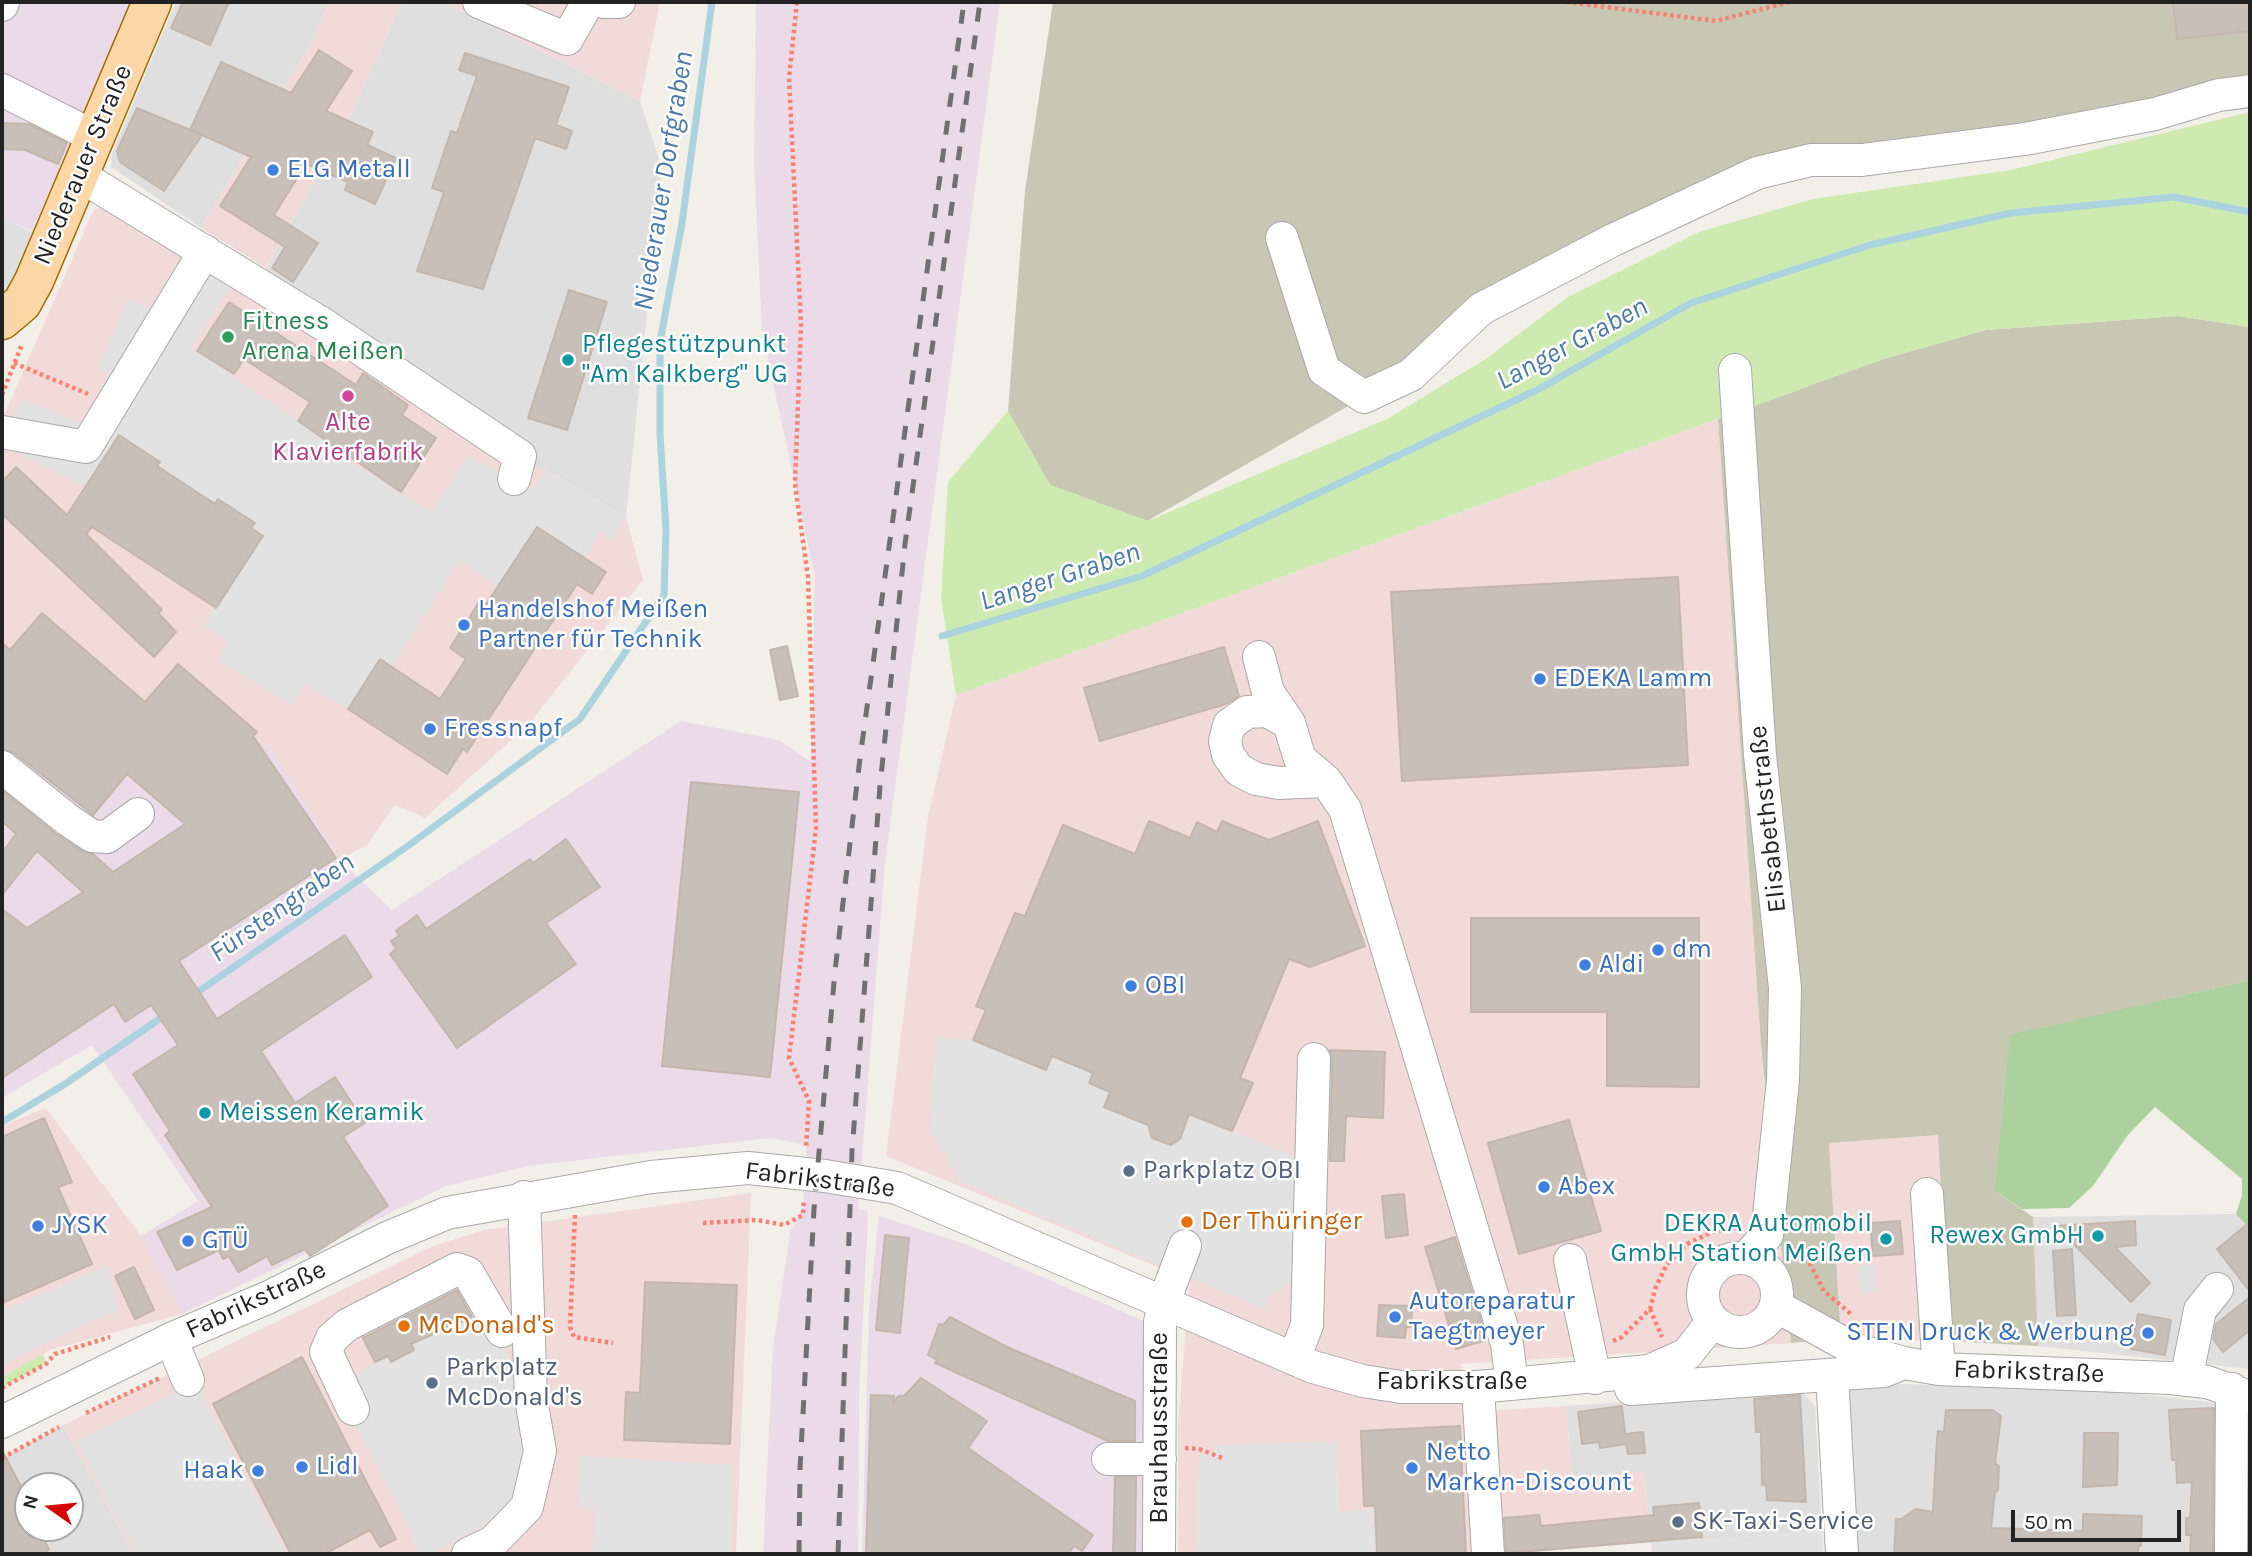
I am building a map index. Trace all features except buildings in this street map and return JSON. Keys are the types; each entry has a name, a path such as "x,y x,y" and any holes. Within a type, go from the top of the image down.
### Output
{"main road":[{"name":"Niederauer Straße","path":"2,320 22,303 34,281 152,2"}],"street":[{"path":"479,2 567,39 588,2"},
{"path":"604,2 619,2"},
{"path":"2,90 95,137"},
{"path":"1282,237 1324,370 1364,397 1411,375 1481,309 1613,240 1757,173 1811,160 1862,160 2025,139 2155,114 2219,95 2250,91"},
{"path":"79,175 205,251 520,456 514,479"},
{"path":"2,432 86,446 205,251"},
{"name":"Elisabethstraße","path":"1735,370 1760,755 1785,988 1783,1080 1767,1235 1746,1258"},
{"path":"1259,657 1268,692 1289,723 1300,759 1326,781 1345,809 1430,1082 1507,1344 1496,1385 1488,1554"},
{"path":"1289,723 1267,711 1247,712 1229,725 1225,741 1228,755 1239,771 1256,779 1279,783 1326,781"},
{"path":"2,767 92,836 107,837 138,814"},
{"path":"1294,1359 1307,1325 1314,1059"},
{"name":"Fabrikstraße","path":"2,1422 171,1339 269,1297 387,1238 447,1213 524,1197 651,1177 748,1168 825,1176 897,1188 1294,1359 1363,1381 1401,1387 1496,1385 1649,1371 1687,1354 1713,1321"},
{"path":"1927,1194 1939,1368"},
{"path":"468,1554 492,1542 527,1507 540,1451 531,1399 524,1197"},
{"name":"Brauhausstraße","path":"1159,1554 1160,1322 1164,1302 1185,1246"},
{"path":"1746,1258 1767,1270 1774,1281 1776,1306 1760,1326 1749,1331 1728,1331 1713,1321 1703,1297 1710,1273 1730,1259 1746,1258"},
{"path":"1570,1260 1595,1378"},
{"path":"353,1409 326,1352 332,1338 359,1319 457,1269 468,1273 502,1331"},
{"path":"2186,1380 2200,1310 2217,1289"},
{"name":"Fabrikstraße","path":"1776,1306 1854,1349 1904,1363 1939,1368 2186,1380 2241,1393"},
{"path":"171,1339 188,1380"},
{"path":"1496,1385 1558,1395 1884,1371 1904,1363"},
{"path":"1832,1375 1842,1554"},
{"path":"2231,1554 2241,1393"},
{"path":"1108,1459 1160,1453"}],"path":[{"path":"797,2 789,78 801,325 795,484 808,578 816,829 789,1058 809,1101 806,1152"},
{"path":"1566,2 1716,21 1789,2"},
{"path":"14,363 111,405"},
{"path":"704,1223 757,1220 785,1225 803,1215 805,1189"},
{"path":"576,1190 570,1327 574,1337 613,1343"},
{"path":"2,1388 46,1364 55,1354 121,1334"},
{"path":"1160,1453 1199,1448 1226,1459"}],"shaded area":[{"path":"2,2 132,2 32,231 2,218"},
{"path":"176,2 330,2 310,45 201,228 111,167 112,153"},
{"path":"330,2 402,2 353,110 266,268 201,228 310,45"},
{"path":"402,2 443,2 640,101 662,168 626,517 547,470 507,461 253,293 353,110"},
{"path":"443,2 660,2 640,101"},
{"path":"756,2 1000,2 885,863 858,1209 868,1212 859,1398 858,1554 763,1554 773,1349 790,1232 803,1207 807,1145 770,1138 528,1166 446,1186 182,1314 141,1236 198,1201 92,1045 2,1098 2,677 172,814 267,743 340,860 392,910 681,721 779,740 811,762 815,577 762,332 754,164"},
{"path":"1053,2 2250,2 2250,91 1811,160 1481,303 1364,397 1147,521 1050,485 1008,411 1025,191"},
{"path":"106,204 119,209 507,461 547,470 626,517 643,580 528,725 425,818 395,805 367,845 340,860 267,743 172,814 2,677 2,420 93,211"},
{"path":"2,218 40,236 18,288 2,294"},
{"path":"193,259 233,283 191,348 343,452 341,456 431,512 468,456 533,490 547,470 626,517 612,541 600,532 585,559 536,527 497,586 460,560 391,667 380,660 348,709 305,685 292,706 219,660 228,641 204,626 263,536 251,528 254,523 218,499 215,504 157,466 159,461 119,435 85,486 2,446 22,399 78,422 91,418 116,376 97,369 128,299 160,312"},
{"path":"2178,316 2250,327 2250,980 2159,1001 1995,1191 2033,1217 2038,1346 1949,1341 1938,1135 1829,1143 1841,1339 1791,1343 1761,1045 1718,419 1883,359 1986,330"},
{"path":"1718,419 1761,1045 1791,1343 1460,1364 1468,1412 1566,1406 1572,1478 1644,1472 1651,1542 1513,1554 1178,1554 1178,1424 1190,1280 886,1156 928,817 956,695"},
{"name":"Parkplatz OBI","path":"937,1038 973,1040 1045,1070 1052,1056 1093,1073 1090,1083 1110,1092 1148,1125 1152,1138 1171,1145 1180,1138 1189,1114 1304,1160 1301,1276 1270,1295 1264,1309 961,1182 929,1130"},
{"path":"46,1108 141,1236 182,1314 50,1350 2,1377 2,1126"},
{"path":"1938,1135 1949,1341 1841,1339 1829,1143"},
{"path":"751,1193 736,1554 134,1554 63,1425 433,1246 484,1230"},
{"path":"2236,1214 2250,1229 2250,1369 2038,1346 2033,1217"},
{"path":"879,1216 968,1245 1144,1321 1142,1554 862,1554 869,1308"},
{"path":"1875,1264 1877,1291 1860,1293 1858,1266"},
{"path":"108,1265 119,1312 93,1319 2,1365 2,1311"},
{"path":"484,1311 517,1375 516,1404 523,1464 520,1481 501,1513 480,1528 429,1554 419,1554 406,1522 337,1390 375,1362 388,1356 391,1361 414,1350 411,1344"},
{"path":"1846,1382 2122,1392 2225,1404 2224,1554 1857,1554"},
{"path":"195,1383 287,1554 137,1554 110,1506 77,1441"},
{"path":"1799,1389 1815,1406 1822,1532 1651,1542 1644,1472 1572,1478 1566,1406"},
{"path":"63,1425 134,1554 2,1554 2,1458"},
{"path":"1337,1442 1338,1512 1374,1509 1376,1554 1197,1554 1199,1454 1216,1454 1216,1445"},
{"path":"580,1456 732,1465 730,1554 592,1554 595,1508 578,1507"},
{"path":"1822,1532 1823,1554 1652,1554 1651,1542"}],"green space":[{"path":"2250,112 2250,327 2178,316 1986,330 1883,359 956,695 941,598 948,482 1008,411 1050,485 1148,521 1389,418 1487,358 1568,297 1699,232 1813,199 2011,170"},
{"path":"2250,980 2250,1229 2236,1214 2242,1195 2242,1179 2155,1107 2127,1136 2093,1186 2069,1208 2022,1209 1995,1191 2010,1035"},
{"path":"43,1354 46,1364 2,1387 2,1377"}],"waterway":[{"name":"Niederauer Dorfgraben","path":"192,996 405,848 580,719 664,595 666,530 660,434 660,342 682,223 712,2"},
{"name":"Langer Graben","path":"942,636 1142,576 1537,390 1691,303 1870,245 2011,213 2174,197 2250,212"},
{"name":"Fürstengraben","path":"2,1122 65,1084 168,1013"}],"railway":[{"path":"799,1554 800,1469 814,1209 835,971 860,758 964,2"},
{"path":"838,1554 852,1151 880,786 905,544 980,2"}],"place":[{"name":"ELG Metall","path":"273,170"},
{"name":"Fitness Arena Meißen","path":"228,337"},
{"name":"Pflegestützpunkt \"Am Kalkberg\" UG","path":"568,360"},
{"name":"Alte Klavierfabrik","path":"348,396"},
{"name":"Handelshof Meißen Partner für Technik","path":"464,625"},
{"name":"EDEKA Lamm","path":"1540,679"},
{"name":"Fressnapf","path":"430,729"},
{"name":"dm","path":"1658,950"},
{"name":"Aldi","path":"1585,965"},
{"name":"OBI","path":"1131,986"},
{"name":"Meissen Keramik","path":"205,1113"},
{"name":"Parkplatz OBI","path":"1129,1171"},
{"name":"Abex","path":"1544,1187"},
{"name":"Der Thüringer","path":"1187,1222"},
{"name":"JYSK","path":"38,1226"},
{"name":"Rewex GmbH","path":"2098,1236"},
{"name":"DEKRA Automobil GmbH Station Meißen","path":"1886,1239"},
{"name":"GTÜ","path":"188,1241"},
{"name":"Autoreparatur Taegtmeyer","path":"1395,1317"},
{"name":"McDonald's","path":"404,1326"},
{"name":"STEIN Druck & Werbung","path":"2148,1333"},
{"name":"Parkplatz McDonald's","path":"432,1383"},
{"name":"Lidl","path":"302,1467"},
{"name":"Netto Marken-Discount","path":"1412,1468"},
{"name":"Haak","path":"258,1471"},
{"name":"SK-Taxi-Service","path":"1678,1522"}]}
